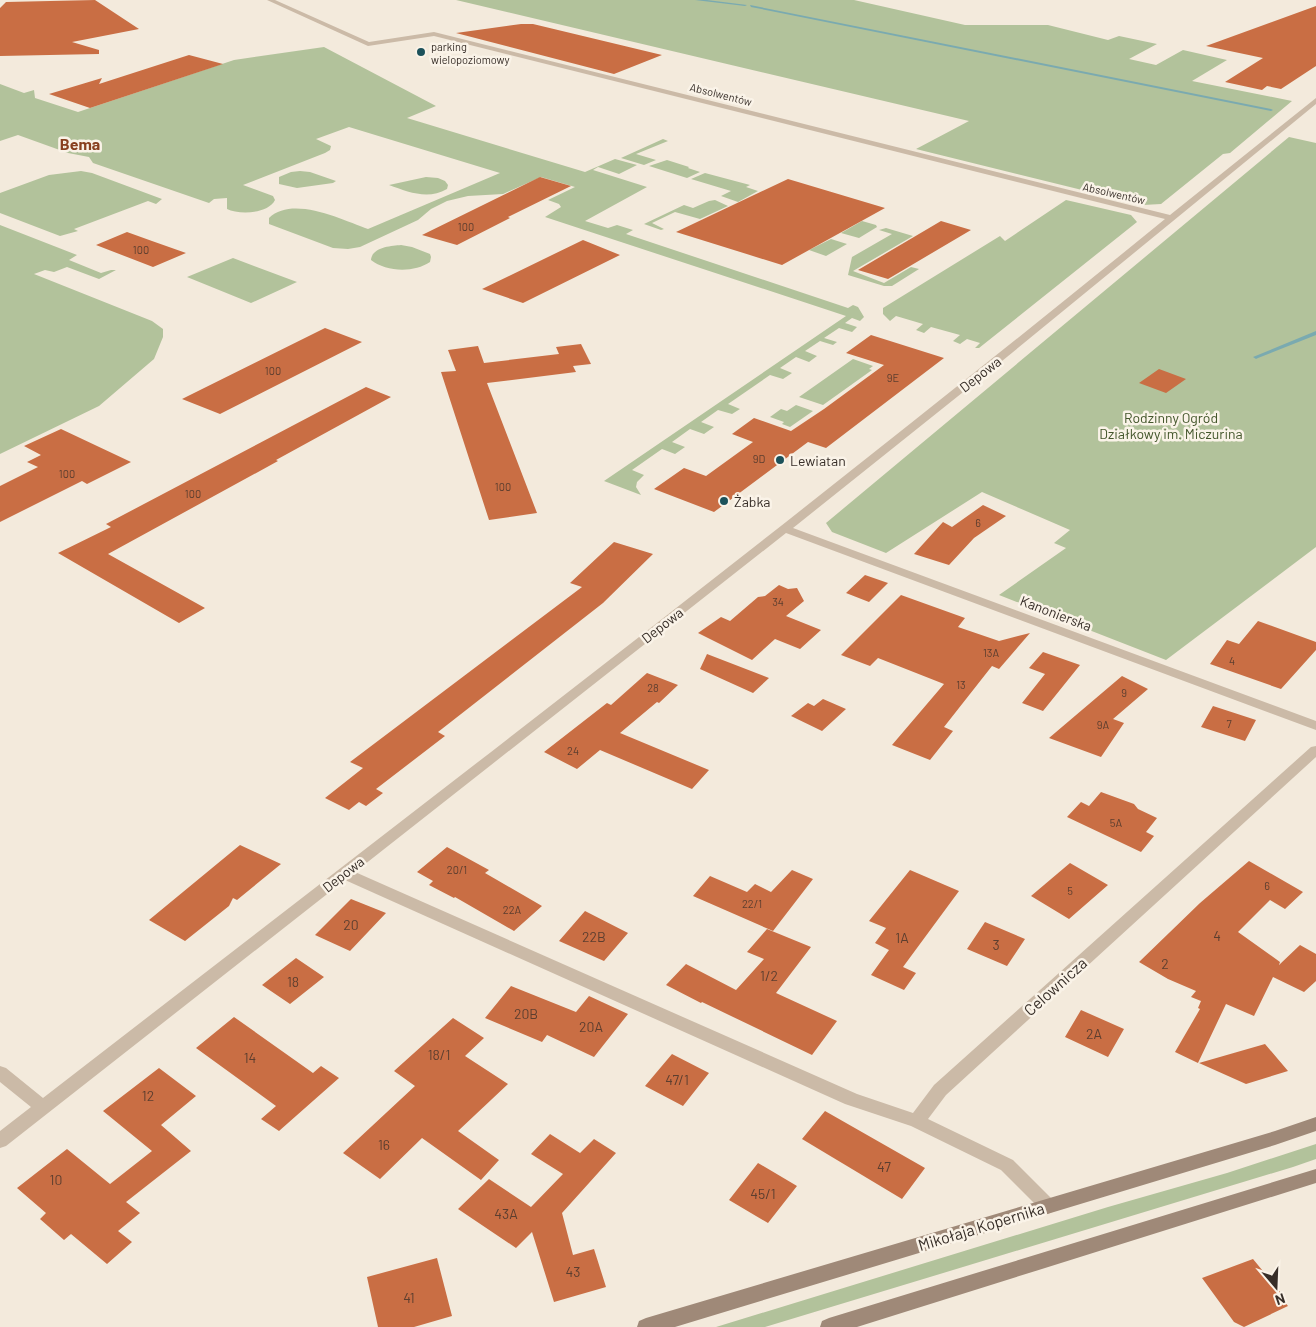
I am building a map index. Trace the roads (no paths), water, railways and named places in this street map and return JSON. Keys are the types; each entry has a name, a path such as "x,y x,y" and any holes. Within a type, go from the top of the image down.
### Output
{"main road":[{"name":"Mikołaja Kopernika","path":"646,1327 1275,1138 1316,1124"},
{"path":"829,1327 1316,1176"}],"street":[{"name":"Absolwentów","path":"270,0 368,44 434,34 1171,218"},
{"name":"Depowa","path":"0,1141 785,529 1007,353 1316,100"},
{"name":"Kanonierska","path":"785,529 1316,726"},
{"name":"Celownicza","path":"917,1121 940,1090 1316,750"},
{"path":"344,873 850,1099 917,1121 1006,1165 1048,1206"},
{"path":"0,1073 43,1108"}],"waterway":[{"path":"697,0 745,5"},
{"path":"751,6 1271,110"},
{"path":"1256,357 1316,333"}],"place":[{"name":"parking wielopoziomowy","path":"421,52"},
{"name":"Lewiatan","path":"780,460"},
{"name":"Żabka","path":"724,501"}],"district":[{"name":"Bema","path":"80,143"}],"park label":[{"name":"Rodzinny Ogród Działkowy im. Miczurina","path":"1171,426"}]}
